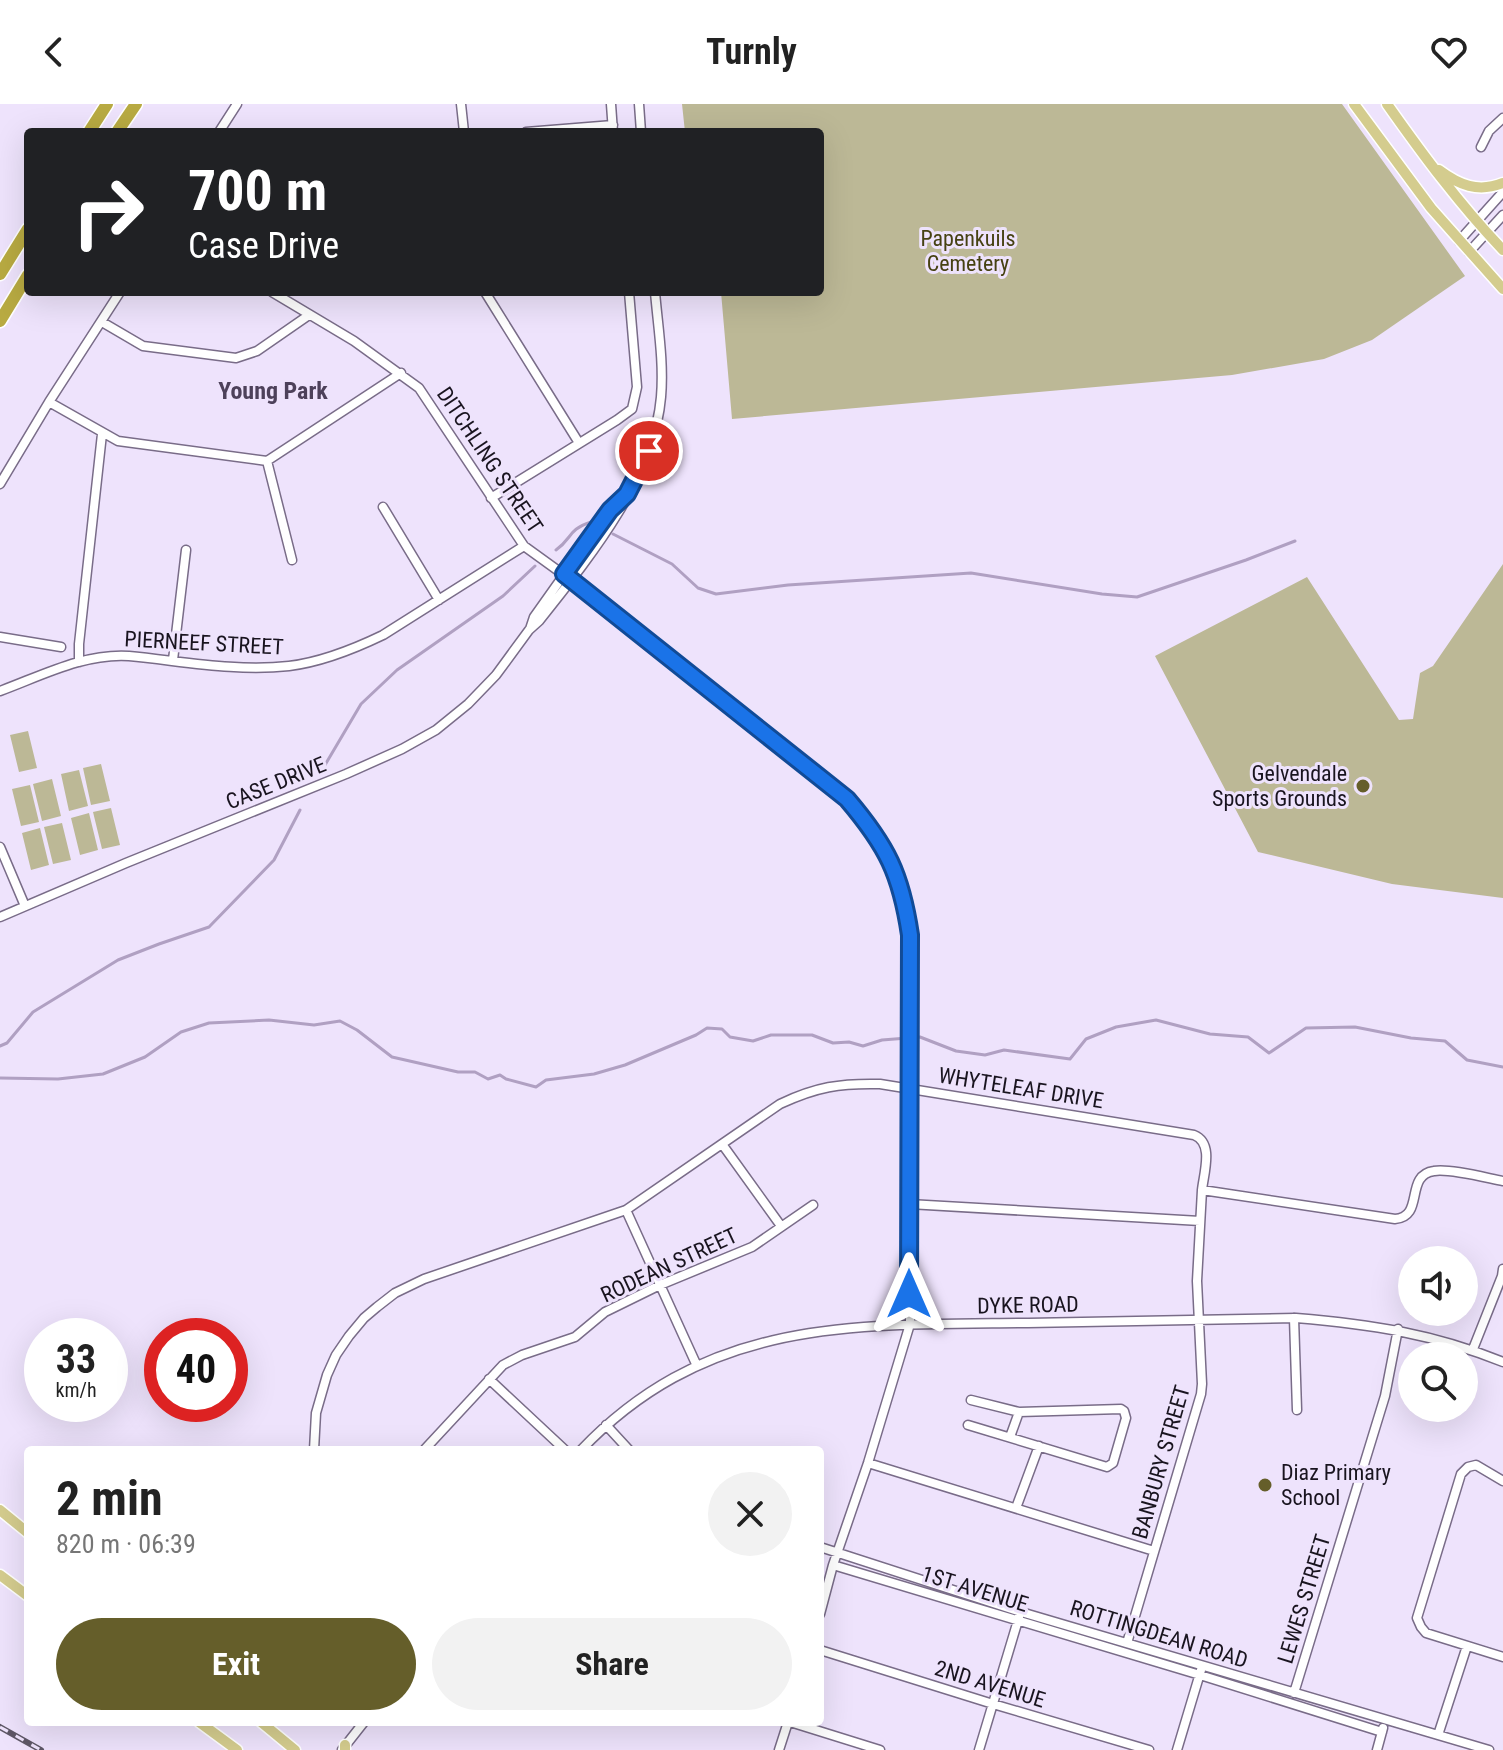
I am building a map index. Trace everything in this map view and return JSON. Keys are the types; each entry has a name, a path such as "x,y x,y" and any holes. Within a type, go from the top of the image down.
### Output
{"highway":[{"path":"92,128 107,104"},
{"path":"120,128 136,104"},
{"path":"0,274 24,235"},
{"path":"0,321 24,282"}],"main road":[{"path":"1354,104 1407,178 1503,289"},
{"path":"1387,104 1428,161 1503,250"},
{"path":"1428,161 1452,179 1471,187 1486,189 1503,183"},
{"path":"0,1510 24,1530"},
{"path":"0,1575 24,1593"},
{"path":"204,1726 237,1750"},
{"path":"266,1726 295,1750"}],"street":[{"path":"222,128 237,104"},
{"path":"461,104 464,128"},
{"path":"611,104 613,128"},
{"path":"639,104 641,128"},
{"path":"1481,147 1489,131 1503,118"},
{"path":"1459,241 1503,192"},
{"path":"1469,252 1503,215"},
{"path":"0,484 118,296"},
{"name":"DITCHLING STREET","path":"278,296 354,341 419,388 524,546 568,577 847,799 875,834 896,871 907,914 911,955 910,1324 824,1599"},
{"path":"487,296 579,443"},
{"path":"491,498 627,414 635,403 637,387 629,296"},
{"name":"CASE DRIVE","path":"0,917 402,749 436,730 468,704 496,675 529,630 534,617 568,577 610,510 627,494 649,451 661,400 662,366 655,296"},
{"path":"102,322 143,346 236,358 257,351 309,315"},
{"path":"49,402 114,440 267,461 401,373"},
{"path":"79,662 102,434"},
{"path":"267,461 292,560"},
{"path":"383,507 439,600"},
{"name":"PIERNEEF STREET","path":"0,691 79,662 120,655 264,668 318,660 383,635 524,546"},
{"path":"173,660 186,550"},
{"path":"0,637 61,647"},
{"path":"0,847 25,906"},
{"name":"WHYTELEAF DRIVE","path":"314,1446 316,1413 336,1355 364,1318 395,1293 424,1279 626,1210 780,1104 813,1091 848,1083 880,1084 1198,1136 1207,1150 1202,1190"},
{"path":"722,1144 781,1226"},
{"path":"1202,1190 1395,1219 1404,1218 1410,1213 1419,1180 1430,1171 1441,1170 1503,1181"},
{"name":"BANBURY STREET","path":"1127,1643 1199,1406 1202,1384 1197,1281 1202,1190"},
{"path":"909,1204 1200,1221"},
{"name":"RODEAN STREET","path":"428,1446 489,1379 512,1359 575,1337 605,1312 660,1285 752,1247 813,1205"},
{"path":"626,1210 697,1366"},
{"path":"1476,1342 1503,1274"},
{"path":"1294,1318 1297,1410"},
{"name":"DYKE ROAD","path":"585,1446 606,1425 652,1391 697,1366 742,1347 801,1333 910,1324 1294,1318 1398,1329 1447,1342"},
{"name":"LEWES STREET","path":"1294,1693 1385,1396 1398,1329"},
{"name":"DYKE ROAD","path":"1478,1351 1503,1362"},
{"path":"489,1379 561,1446"},
{"path":"968,1425 1110,1467 1126,1418 1122,1410 1117,1409 1019,1412 971,1400"},
{"path":"1010,1437 1019,1412"},
{"path":"606,1425 625,1446"},
{"path":"1016,1508 1039,1446"},
{"path":"868,1463 1154,1551"},
{"path":"1503,1481 1476,1465 1468,1467 1461,1474 1418,1612 1418,1622 1426,1633 1503,1657"},
{"name":"ROTTINGDEAN ROAD","path":"824,1548 1020,1616 1127,1643 1201,1670 1294,1693 1489,1750"},
{"name":"1ST AVENUE","path":"833,1565 1201,1670 1382,1732"},
{"path":"979,1750 1020,1616"},
{"path":"1438,1735 1467,1646"},
{"name":"2ND AVENUE","path":"824,1651 1149,1750"},
{"path":"1177,1750 1201,1670"},
{"path":"1377,1750 1387,1720"},
{"path":"344,1748 361,1726"},
{"path":"779,1750 788,1726"},
{"path":"802,1726 880,1750"}],"green space":[{"name":"Papenkuils Cemetery","path":"682,104 1342,104 1465,276 1372,340 1324,359 1232,375 732,419 721,296 824,296 824,128 685,128"},
{"name":"Gelvendale Sports Grounds","path":"1503,564 1503,898 1392,884 1258,852 1155,656 1307,577 1399,720 1413,719 1420,673 1433,666"},
{"path":"28,731 37,768 19,772 10,735"},
{"path":"101,764 110,801 91,805 83,768"},
{"path":"79,770 88,806 69,811 61,774"},
{"path":"52,779 61,816 42,821 33,784"},
{"path":"30,785 39,822 21,826 12,789"},
{"path":"111,808 120,845 102,849 93,812"},
{"path":"89,813 98,850 80,855 71,818"},
{"path":"62,823 71,860 53,864 44,827"},
{"path":"40,828 49,865 31,870 22,833"}],"waterway":[{"path":"556,550 574,531 591,522"},
{"path":"613,534 672,564 698,588 716,594 788,585 971,573 1137,597 1295,541"},
{"path":"325,765 361,704 397,670 503,596 535,566"},
{"path":"0,1046 7,1043 33,1012 118,960 209,927 274,860 300,810"},
{"path":"0,1078 58,1079 103,1074 145,1057 181,1032 209,1023 269,1020 314,1025 340,1021 392,1057 458,1072 475,1072 488,1079 500,1075 536,1087 546,1080 594,1074 625,1065 707,1028 722,1029 730,1037 753,1041 771,1035 812,1035 833,1043 849,1042 863,1046 882,1040 920,1037 956,1051 985,1055 1004,1050 1070,1059 1086,1039 1116,1027 1156,1020 1210,1034 1248,1037 1269,1053 1306,1028 1355,1027 1445,1041 1467,1060 1503,1067"}],"railway":[{"path":"0,1727 41,1750"}],"place":[{"name":"Gelvendale Sports Grounds","path":"1363,786"},
{"name":"Diaz Primary School","path":"1265,1485"}],"district":[{"name":"Young Park","path":"273,391"}],"route":[{"path":"649,451 627,494 610,510 564,574 847,799 875,834 896,871 907,914 911,955 909,1294"}]}
